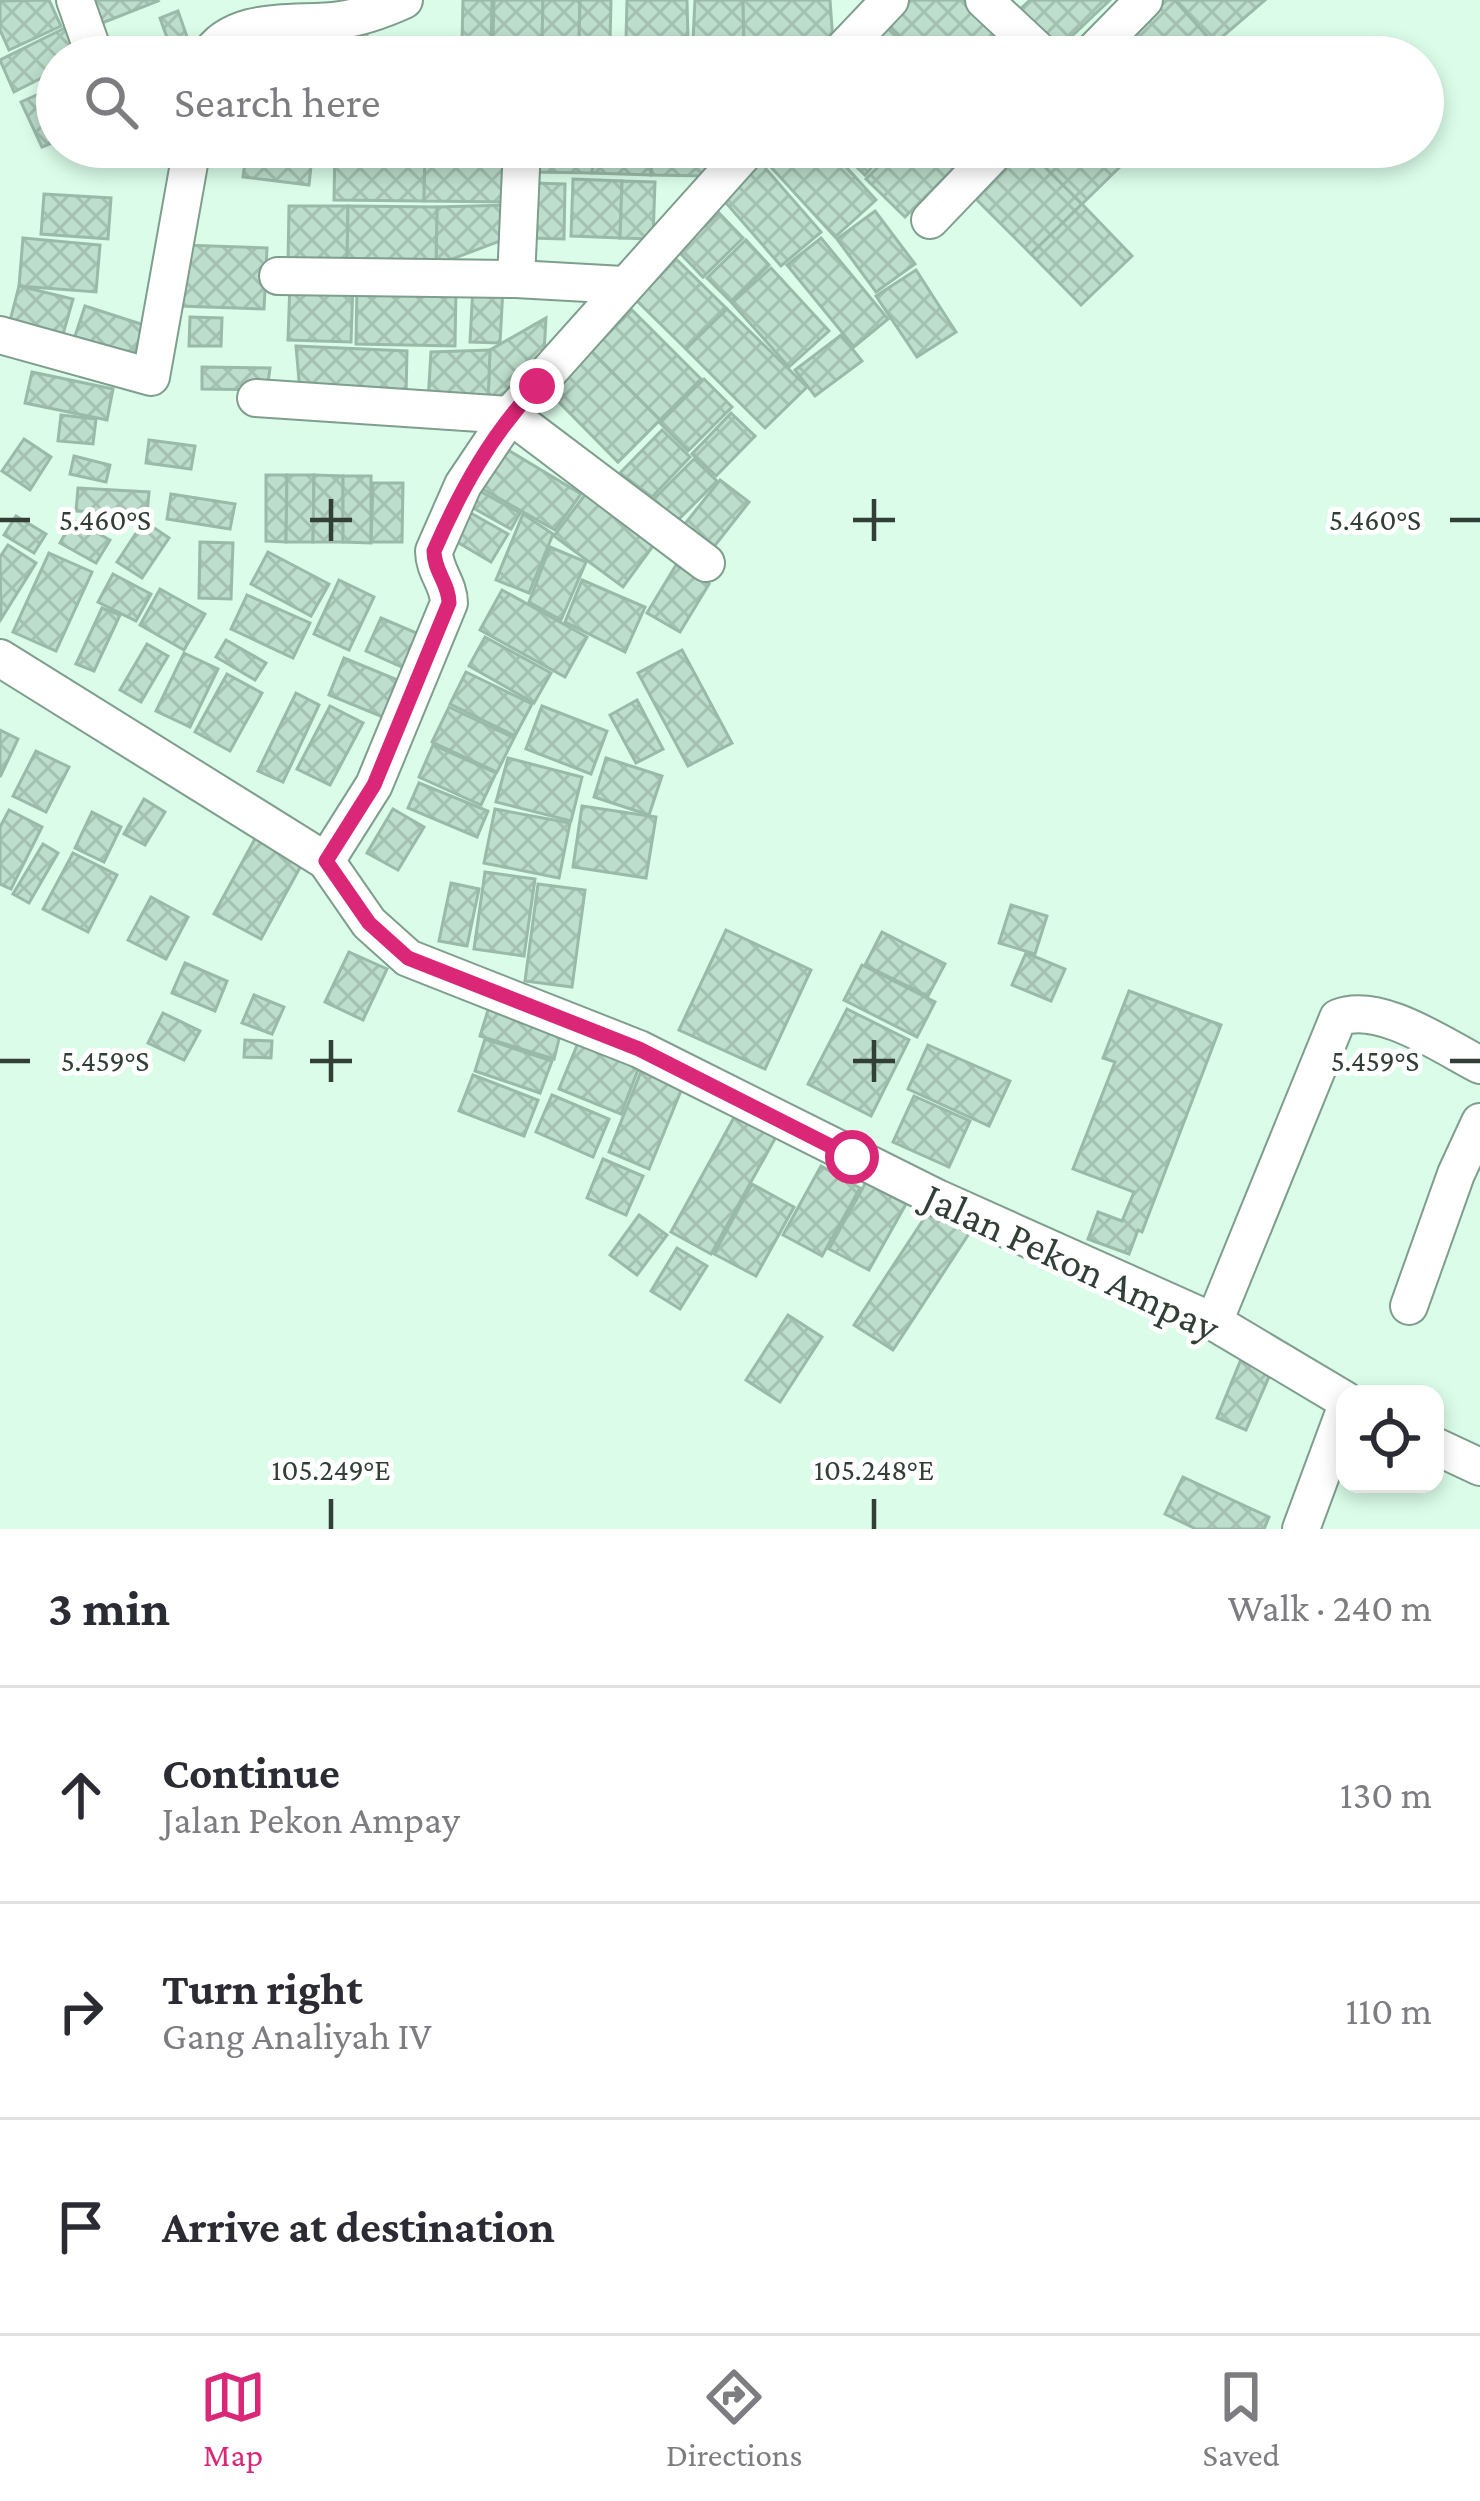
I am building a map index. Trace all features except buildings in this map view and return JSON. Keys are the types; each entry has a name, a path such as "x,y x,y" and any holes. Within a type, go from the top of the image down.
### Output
{"street":[{"path":"75,0 88,36"},
{"path":"229,36 267,13 404,0"},
{"path":"856,36 890,0"},
{"path":"984,0 1023,36"},
{"path":"1109,36 1144,0"},
{"path":"0,335 151,377 187,168"},
{"path":"516,279 521,168"},
{"path":"326,861 374,785 449,603 434,551 463,485 510,415 731,168"},
{"path":"930,220 980,168"},
{"path":"278,276 623,285"},
{"path":"256,398 510,415 706,563"},
{"name":"Jalan Pekon Ampay","path":"0,658 326,861 369,923 408,958 639,1049 937,1198 1214,1322 1336,1395"},
{"path":"1214,1322 1337,1018 1370,1015 1398,1022 1480,1065"},
{"path":"1408,1306 1480,1122"},
{"path":"1301,1529 1336,1434"},
{"path":"1444,1450 1480,1467"}],"route":[{"path":"537,386 510,415 463,485 434,551 449,603 374,785 326,861 369,923 408,958 639,1049 852,1157"}]}
